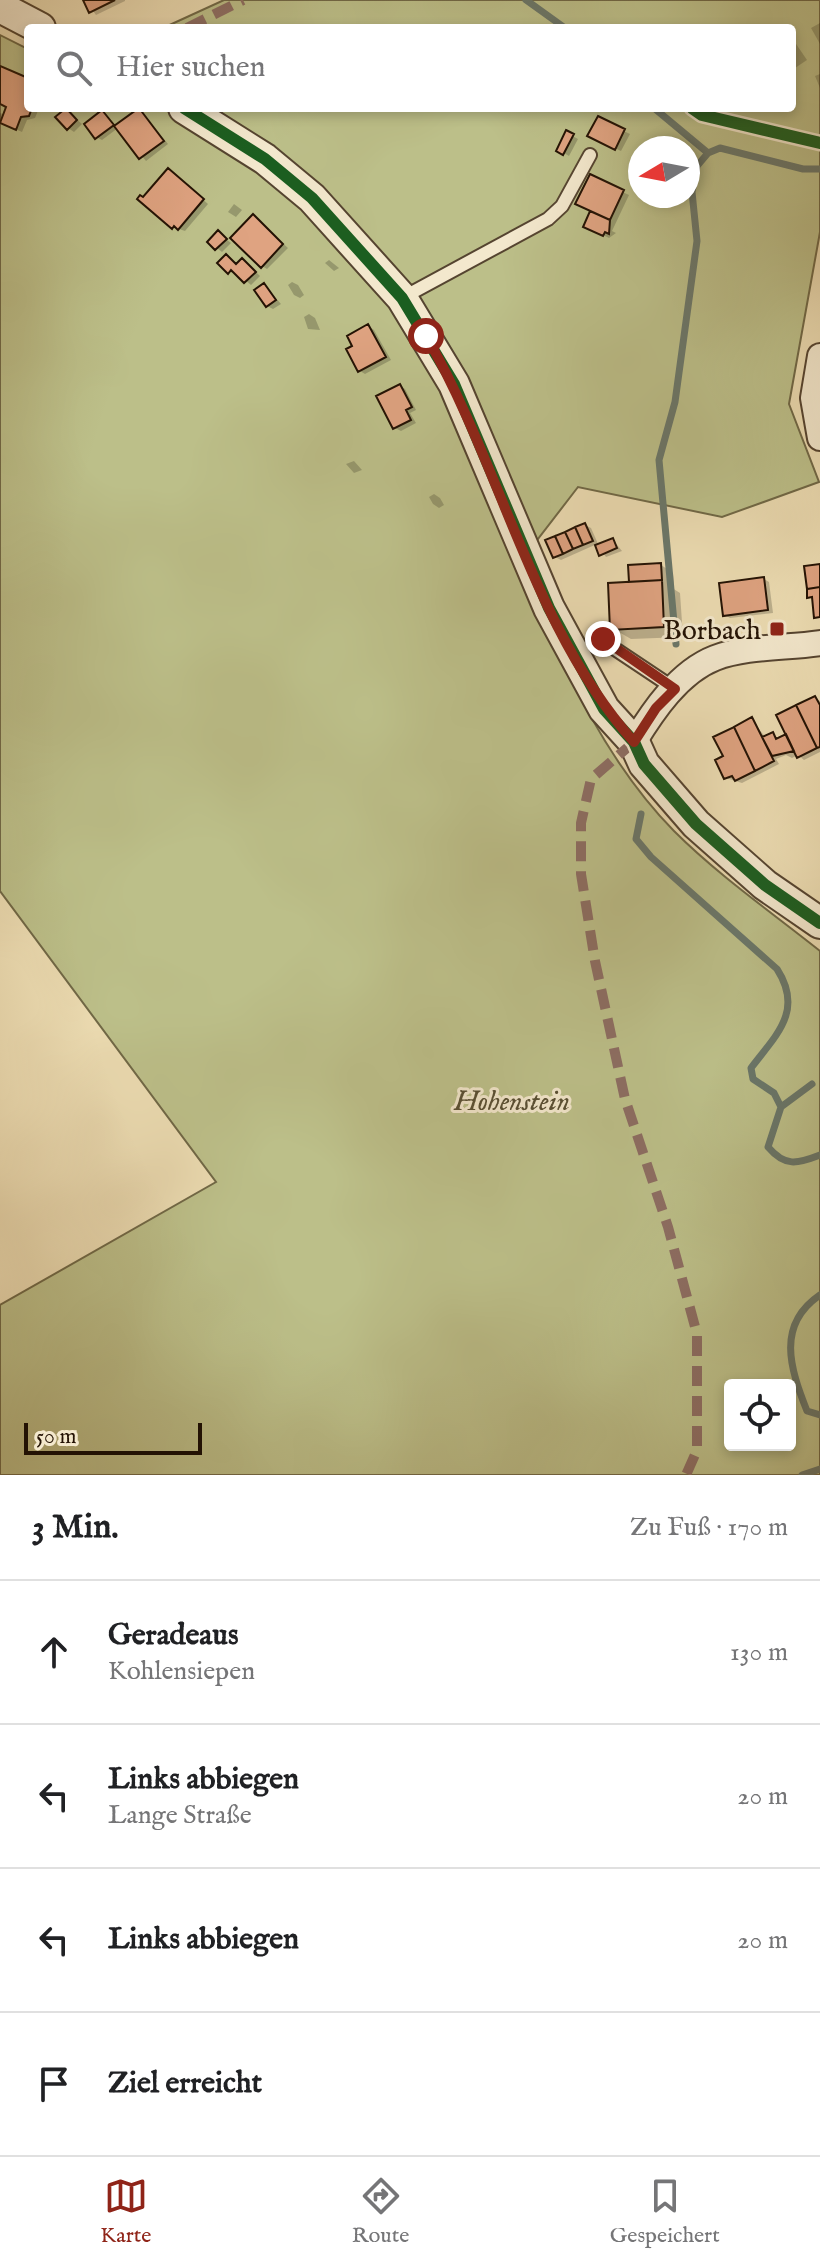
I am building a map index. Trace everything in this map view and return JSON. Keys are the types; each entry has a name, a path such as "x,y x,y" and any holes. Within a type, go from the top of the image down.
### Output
{"street":[{"path":"0,7 32,24"},
{"path":"190,112 265,159 312,198 357,243 402,298 454,384 528,561 574,658 604,709 634,742 644,764 696,824 765,885 820,923"},
{"path":"820,356 813,398 820,438"},
{"path":"634,742 656,708 698,667 723,656 820,643"}],"lane":[{"path":"402,298 548,219 562,206 590,155"},
{"path":"600,630 606,643 675,689"}],"green space":[{"name":"Hohenstein","path":"224,0 820,0 820,232 789,404 819,482 722,517 578,487 518,565 584,705 648,802 708,863 820,951 820,1475 0,1475 0,1305 216,1182 0,891 0,35 24,47 24,112 796,112 796,24 172,24"}],"building":[{"path":"83,0 115,0 89,13"},
{"path":"0,66 24,76 24,112 30,112 29,116 21,117 16,130 0,123 6,107 0,104"},
{"path":"61,112 70,112 77,120 67,130 55,117"},
{"path":"104,112 114,125 95,139 84,124"},
{"path":"133,112 142,112 164,141 139,159 114,126"},
{"path":"598,116 625,129 615,150 587,136"},
{"path":"566,130 574,134 563,155 556,151"},
{"path":"168,168 204,199 178,230 174,226 172,229 137,199 140,195 143,197"},
{"path":"590,174 624,190 610,220 575,204"},
{"path":"590,211 610,220 609,234 605,232 603,236 583,227"},
{"path":"253,214 283,244 261,268 230,238"},
{"path":"218,230 227,239 215,250 207,242"},
{"path":"226,254 236,264 242,258 256,272 244,283 231,270 228,274 217,263"},
{"path":"264,283 276,300 266,307 254,290"},
{"path":"368,324 386,357 358,372 346,349 352,346 347,336"},
{"path":"400,384 412,407 406,410 411,420 393,429 376,396"},
{"path":"585,523 593,541 583,545 575,527"},
{"path":"575,527 583,545 573,549 565,532"},
{"path":"565,532 573,549 563,554 555,536"},
{"path":"555,536 563,554 553,558 545,540"},
{"path":"613,538 617,548 599,556 595,545"},
{"path":"661,563 662,580 629,582 628,565"},
{"path":"820,564 820,587 807,589 804,566"},
{"path":"764,577 768,610 723,616 719,583"},
{"path":"662,580 664,627 610,630 608,583"},
{"path":"820,587 820,617 814,618 812,597 807,598 807,589"},
{"path":"815,696 820,705 820,747 817,748 796,705"},
{"path":"796,705 817,748 797,758 776,715"},
{"path":"752,717 774,761 755,771 734,727"},
{"path":"734,727 755,771 735,781 732,776 724,779 715,760 723,756 713,737"},
{"path":"773,732 776,739 786,734 794,751 772,756 762,737"}],"waterway":[{"path":"526,0 559,24"},
{"path":"659,112 708,153"},
{"name":"Borbach","path":"676,644 659,460 675,402 697,241 692,192 697,166 708,153 720,148 803,169 820,169"},
{"name":"Borbach","path":"641,814 636,839 651,857 777,969 785,984 788,998 784,1022 751,1068 753,1079 774,1093 781,1107 768,1147 780,1158 792,1162 820,1155"},
{"path":"781,1107 812,1084"},
{"name":"Borbach","path":"820,1295 797,1320 791,1348 796,1379 807,1411 820,1415"},
{"name":"Borbach","path":"802,1475 820,1469"}],"marked path":[{"path":"195,24 243,0"},
{"path":"634,742 591,779 581,823 581,874 595,961 625,1099 668,1227 697,1334 697,1450 686,1475"}],"cycle path":[{"path":"190,112 265,159 312,198 402,298 454,384 549,608 604,709 634,742 644,764 696,824 765,885 820,923"},
{"path":"698,112 820,143"}],"place":[{"name":"Borbach","path":"777,629"}],"route":[{"path":"426,336 474,426 528,561 574,658 604,709 634,742 656,708 675,689 603,639"}]}
